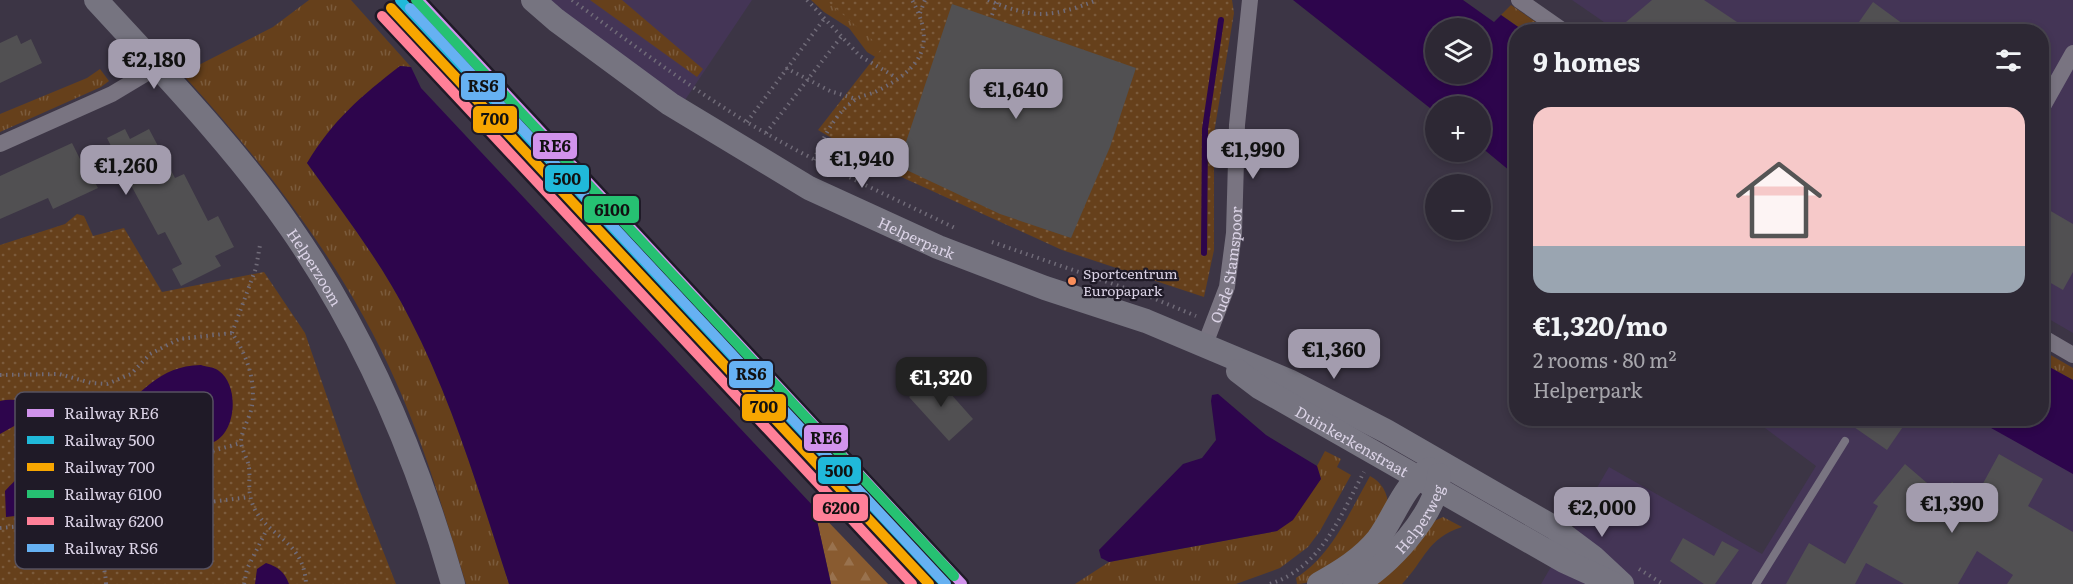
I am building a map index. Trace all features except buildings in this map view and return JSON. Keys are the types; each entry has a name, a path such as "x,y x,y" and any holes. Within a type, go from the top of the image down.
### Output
{"main road":[{"name":"Helperzoom","path":"96,0 227,146 290,226 352,326 387,397 418,471 453,584"},
{"name":"Helperpark","path":"532,0 670,104 809,188 938,247 1045,288 1146,321 1204,347"},
{"name":"Duinkerkenstraat","path":"1204,347 1259,387 1570,564 1613,584"},
{"name":"Duinkerkenstraat","path":"1204,347 1290,381 1386,432 1553,527 1593,557 1622,584"},
{"name":"Helperweg","path":"1318,584 1352,564 1377,540 1416,476 1440,463"},
{"name":"Helperweg","path":"1354,584 1388,560 1416,528 1439,489 1440,463"}],"street":[{"name":"Oude Stamspoor","path":"1204,347 1227,287 1234,233 1236,125 1250,0"},
{"path":"1519,0 1554,24"},
{"path":"2049,96 2073,53"},
{"path":"0,144 112,94 157,67"},
{"path":"2049,341 2073,355"}],"lane":[{"path":"1756,584 1845,441"}],"path":[{"name":"Helperpark","path":"572,0 674,75 747,122 814,160 961,231"},
{"path":"807,0 860,56 897,78"},
{"path":"814,160 832,124 856,99 878,91 897,78 921,56 925,45 920,14 912,0"},
{"path":"920,14 926,0"},
{"path":"988,0 1036,15 1062,13 1098,0"},
{"path":"993,15 997,2"},
{"path":"747,122 824,19"},
{"path":"766,132 841,37"},
{"path":"786,68 830,91 856,99"},
{"path":"984,239 1148,296 1214,325"},
{"path":"232,333 255,268 260,245"},
{"path":"0,375 59,374 91,383 107,384 131,374 150,354 179,339 232,333"},
{"path":"232,333 244,351 251,370 252,405 241,443 249,464 250,497 267,529 285,538 301,559 306,584"},
{"path":"213,451 241,443"},
{"path":"1270,584 1306,566 1324,545 1375,452"},
{"path":"213,502 250,497"},
{"path":"0,528 15,527"},
{"path":"244,584 247,568 267,529"},
{"path":"103,569 106,584"}],"shaded area":[{"path":"533,0 752,0 679,109"},
{"path":"1293,0 1463,0 1488,18 1425,18 1425,84 1491,84 1491,20 1494,22 1501,15 1514,24 1509,24 1509,170 1491,155 1491,96 1425,96 1425,104"},
{"path":"1572,0 2073,0 2073,333 2049,319 2049,24 1607,24"},
{"path":"400,66 411,67 421,88 814,507 831,584 509,584 453,416 410,319 362,239 307,163 338,121"},
{"path":"201,365 213,368 225,378 230,386 233,408 231,418 222,436 213,443 213,392 140,392 162,376 186,367"},
{"path":"2049,367 2073,380 2073,474 1987,426 2049,426"},
{"path":"1218,394 1266,435 1317,466 1321,479 1293,520 1277,531 1109,562 1101,558 1099,550 1183,464 1202,458 1216,440 1211,401 1212,395"},
{"path":"15,400 15,426 0,434 0,401"},
{"path":"1762,426 2011,426 2073,461 2073,584 1541,584 1609,467 1762,554 1816,466"},
{"path":"15,480 15,516 6,517 5,491"},
{"path":"266,563 280,570 289,584 255,584 257,569"}],"green space":[{"path":"309,0 351,0 411,67 400,66 307,163 387,278 410,319 453,416 509,584 466,584 416,431 396,382 354,299 329,259 275,183 185,77 187,71 273,27"},
{"path":"590,0 622,0 703,69 697,77"},
{"path":"811,0 908,0 882,61 867,52 849,28 824,12"},
{"path":"826,0 1232,0 1234,13 1214,133 1214,250 1204,297 1062,250 886,170 818,130 882,48"},
{"path":"1511,5 1539,24 1514,24 1501,15"},
{"path":"100,69 109,81 101,87 0,132 0,114 87,78"},
{"path":"77,214 84,216 93,236 124,228 162,292 264,272 305,333 357,484 396,584 0,584 0,245 65,224"},
{"path":"2049,354 2073,368 2073,380 2049,367"},
{"path":"1325,451 1341,459 1337,467 1351,475 1320,531 1308,547 1280,568 1236,584 1075,584 1109,562 1277,531 1321,479 1317,466"},
{"path":"1370,476 1381,485 1385,492 1388,506 1385,520 1373,534 1324,573 1311,581 1297,584 1296,578 1320,558 1339,532"},
{"path":"814,507 888,584 831,584"},
{"path":"1443,517 1462,527 1441,537 1402,584 1374,584 1430,523"}],"waterway":[{"path":"1204,253 1205,129 1221,20"}],"rail line":[{"name":"500","path":"400,0 945,584"},
{"name":"6100","path":"416,0 954,576"},
{"name":"RE6","path":"419,0 962,584"},
{"name":"700","path":"391,8 929,584"},
{"name":"RS6","path":"410,8 946,584"},
{"name":"6200","path":"382,16 912,584"}],"place":[{"name":"Sportcentrum Europapark","path":"1072,281"}]}
